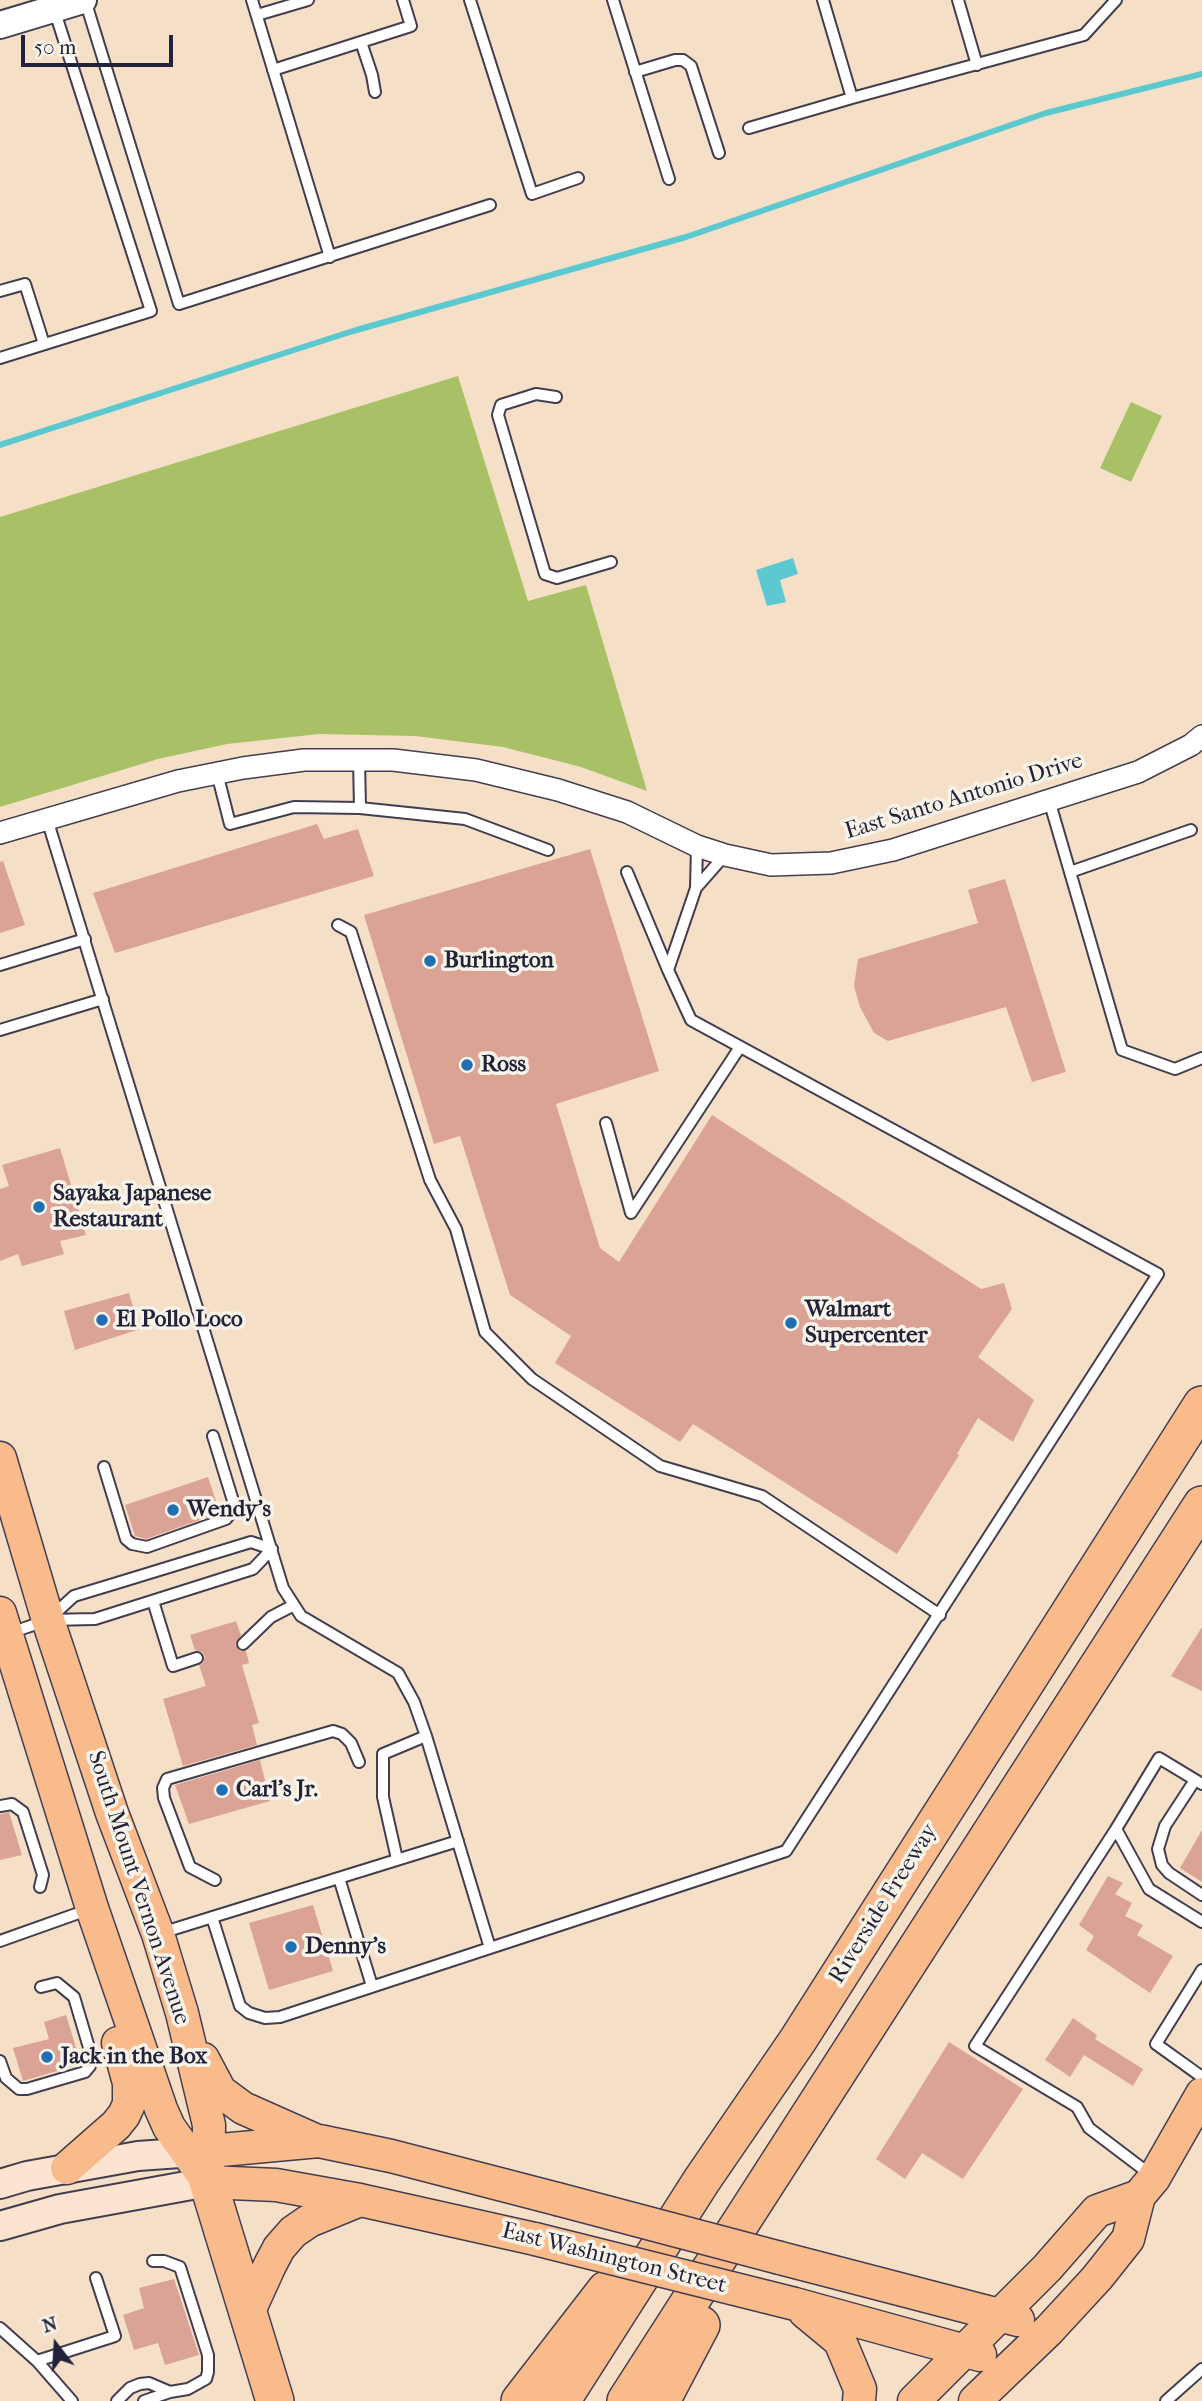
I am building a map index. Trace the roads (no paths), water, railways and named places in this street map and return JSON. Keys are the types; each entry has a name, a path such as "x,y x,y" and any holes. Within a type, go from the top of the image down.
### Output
{"highway":[{"name":"Riverside Freeway","path":"561,2401 702,2180 797,2040 1202,1405"},
{"path":"626,2401 1202,1505"},
{"path":"520,2401 595,2305 718,2123 797,2040"},
{"path":"661,2401 814,2110"},
{"path":"201,2162 275,2401"}],"main road":[{"name":"South Mount Vernon Avenue","path":"0,1458 48,1620 112,1813 158,1934 182,2013 209,2125 201,2162"},
{"name":"South Mount Vernon Avenue","path":"2,1628 92,1908 161,2109 169,2127 201,2162"},
{"path":"66,2168 116,2125 129,2104 129,2083 104,1997 109,1956"},
{"path":"182,2013 220,2091 243,2108 319,2141"},
{"path":"975,2401 1049,2330 1097,2278 1128,2239 1146,2187 1202,2094"},
{"name":"East Washington Street","path":"0,2226 201,2162 319,2141 391,2156 872,2283 1000,2314 1049,2330"},
{"name":"East Washington Street","path":"0,2184 66,2168 138,2156 201,2162 276,2185 360,2200 535,2239 796,2304 1012,2365"},
{"path":"914,2401 1047,2268 1097,2211 1146,2187"},
{"path":"248,2311 279,2248 293,2232 309,2221 360,2200"},
{"path":"796,2304 840,2341 860,2389 859,2401"}],"street":[{"path":"0,25 84,0"},
{"name":"East Santo Antonio Drive","path":"0,833 178,781 217,773 304,760 393,760 476,770 546,787 627,812 697,846 725,855 771,865 831,863 893,850 1138,772 1191,745 1202,736"}],"lane":[{"path":"84,0 179,304 490,205"},
{"path":"252,0 330,257"},
{"path":"257,15 308,0"},
{"path":"273,70 411,26 403,0"},
{"path":"470,0 532,194 578,178"},
{"path":"613,0 669,179"},
{"path":"823,0 852,98"},
{"path":"958,0 977,65"},
{"path":"749,128 1084,35 1116,0"},
{"path":"0,358 151,311 54,9"},
{"path":"361,42 375,92"},
{"path":"635,72 675,60 683,60 691,66 719,153"},
{"path":"0,291 25,284 44,344"},
{"path":"556,397 536,394 501,405 498,415 545,574 557,578 611,562"},
{"path":"359,760 360,808"},
{"path":"217,773 230,824 294,807 360,808 465,819 548,850"},
{"path":"1049,800 1122,1051 1175,1069 1202,1058"},
{"path":"47,819 283,1588 301,1616 398,1673 414,1702 426,1736 490,1948"},
{"path":"1070,872 1191,830"},
{"path":"668,970 696,888 697,846"},
{"path":"696,888 725,855"},
{"path":"212,1917 240,2006 265,2018 280,2017 786,1851 1158,1273 691,1020 627,872"},
{"path":"338,925 351,932 430,1180 456,1229 485,1332 532,1379 660,1466 762,1496 940,1615"},
{"path":"0,965 85,939"},
{"path":"0,1030 103,999"},
{"path":"606,1123 631,1213 740,1047"},
{"path":"104,1467 126,1539 132,1544 147,1547 226,1520 231,1513 234,1504 213,1436"},
{"path":"48,1620 74,1596 251,1542 272,1549"},
{"path":"2,1628 48,1620 94,1619 253,1569 272,1549"},
{"path":"153,1601 173,1666 197,1658"},
{"path":"243,1644 271,1617 294,1605"},
{"path":"215,1880 190,1867 164,1798 163,1788 167,1779 333,1731 342,1734 351,1743 359,1762"},
{"path":"397,1859 383,1797 383,1754 426,1736"},
{"path":"1146,2187 1089,2128 1077,2107 975,2046 1159,1758 1198,1782 1165,1826 1158,1849 1162,1865 1169,1873 1202,1895"},
{"path":"0,1806 12,1804 23,1812 43,1875 40,1887"},
{"path":"1116,1829 1149,1889 1202,1922"},
{"path":"158,1934 457,1841"},
{"path":"339,1878 372,1986"},
{"path":"0,1941 92,1908"},
{"path":"1202,1970 1156,2044 1202,2077"},
{"path":"0,2062 6,2078 19,2089 85,2072 90,2066 90,2051 74,1997 57,1983 41,1987"},
{"path":"144,2401 198,2385 206,2379 209,2364 180,2267 164,2261 153,2261"},
{"path":"37,2361 115,2336 96,2278"},
{"path":"0,2328 37,2361 72,2401"},
{"path":"1166,2401 1202,2369"},
{"path":"117,2401 130,2388 140,2384 149,2384 170,2392"}],"water":[{"path":"793,558 798,574 780,580 786,602 767,606 756,570"}],"waterway":[{"path":"0,445 353,331 686,237 1046,113 1202,74"}],"place":[{"name":"Burlington","path":"430,961"},
{"name":"Ross","path":"467,1065"},
{"name":"Sayaka Japanese Restaurant","path":"39,1207"},
{"name":"El Pollo Loco","path":"102,1320"},
{"name":"Walmart Supercenter","path":"791,1323"},
{"name":"Wendy's","path":"173,1510"},
{"name":"Carl's Jr.","path":"222,1790"},
{"name":"Denny's","path":"291,1947"},
{"name":"Jack in the Box","path":"47,2057"}]}
